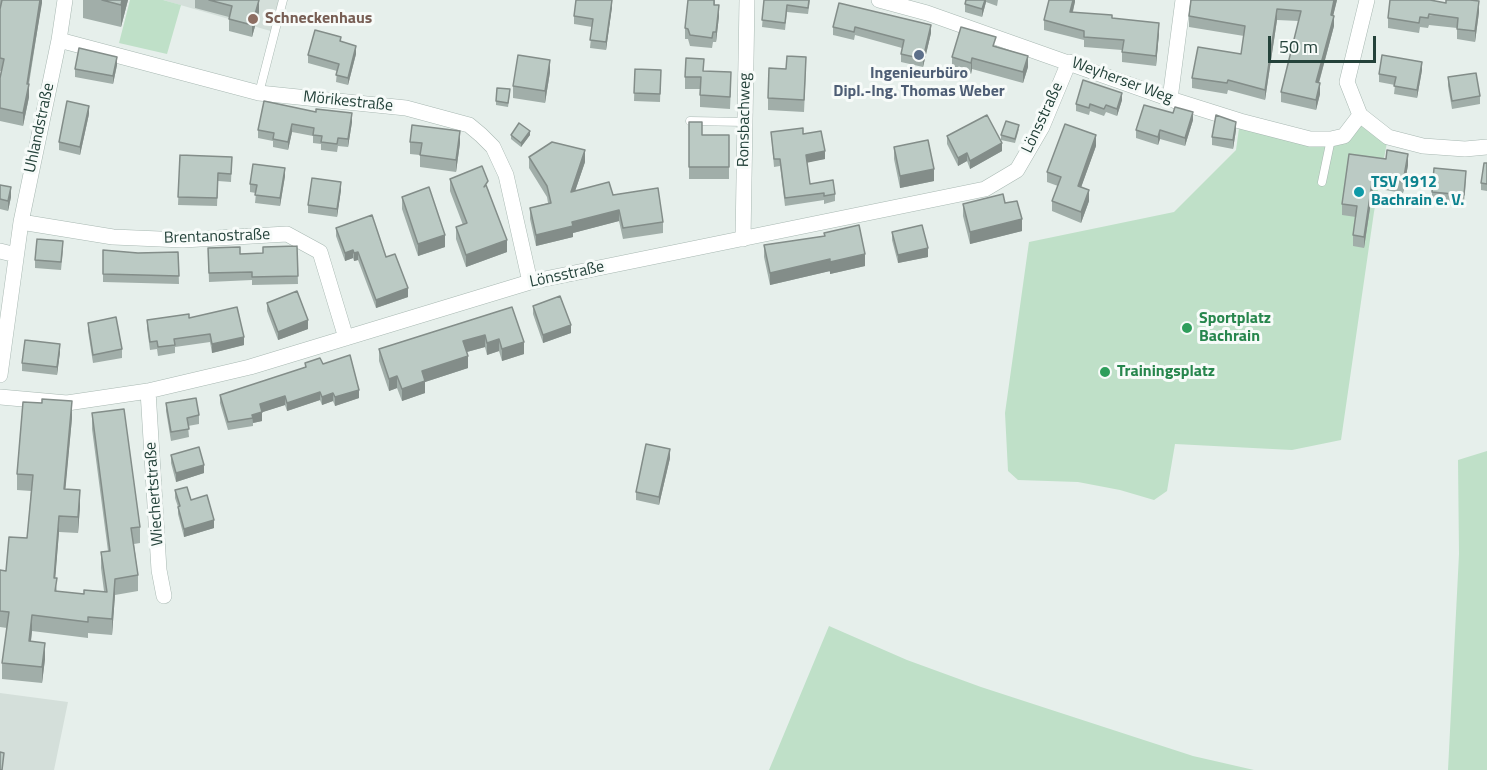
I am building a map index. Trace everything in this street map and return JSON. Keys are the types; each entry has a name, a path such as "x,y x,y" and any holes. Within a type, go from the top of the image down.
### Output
{"street":[{"name":"Uhlandstraße","path":"0,375 21,222 59,40 65,0"},
{"name":"Ronsbachweg","path":"743,239 747,0"},
{"name":"Weyherser Weg","path":"879,0 927,13 1240,122 1300,136 1331,139"},
{"path":"1170,99 1183,0"},
{"path":"1367,0 1347,82 1360,115 1388,136 1423,146 1465,149 1487,147"},
{"name":"Mörikestraße","path":"59,40 259,93 406,108 469,125 493,147 506,175 530,282"},
{"name":"Lönsstraße","path":"0,397 67,403 148,391 250,367 530,282 985,189 1017,170 1042,127 1069,62"},
{"path":"1331,139 1344,136 1360,115"},
{"name":"Brentanostraße","path":"21,222 113,237 183,240 287,234 320,252 346,338"},
{"path":"0,251 16,255"},
{"name":"Wiechertstraße","path":"148,391 159,570 164,596"}],"lane":[{"path":"259,93 283,0"},
{"path":"690,121 745,122"},
{"path":"1322,182 1331,139"}],"shaded area":[{"name":"Schneckenhaus","path":"163,0 283,0 274,32"},
{"path":"0,693 68,702 54,770 0,770"}],"green space":[{"path":"130,0 163,0 181,5 167,54 119,43"},
{"name":"Sportplatz Bachrain","path":"1360,115 1388,137 1374,212 1341,440 1292,450 1175,444 1167,491 1154,500 1120,490 1078,482 1018,480 1008,471 1005,413 1029,242 1174,212 1236,150 1240,121 1331,139"},
{"path":"1487,451 1487,770 1448,770 1459,554 1458,460"},
{"path":"829,626 907,660 981,687 1193,756 1254,770 769,770"}],"building":[{"path":"2,0 40,0 23,113 0,108 0,78 4,59 0,58"},
{"path":"102,0 122,0 121,5"},
{"path":"209,0 259,0 252,25 229,19 232,6"},
{"path":"576,0 612,0 606,42 590,40 593,19 574,16"},
{"path":"688,0 714,0 714,5 719,5 716,32 713,32 712,38 690,35 688,29 685,28"},
{"path":"764,0 809,0 808,8 787,5 785,23 762,20"},
{"path":"966,0 985,0 982,9 965,4"},
{"path":"1049,0 1073,0 1070,12 1112,15 1112,18 1159,23 1156,56 1122,52 1124,40 1084,37 1084,31 1044,20"},
{"path":"1191,0 1334,0 1331,15 1334,16 1316,82 1320,83 1316,100 1281,92 1301,11 1277,9 1265,90 1228,80 1227,83 1192,78 1198,47 1241,54 1245,26 1189,16"},
{"path":"1390,0 1430,0 1446,3 1446,0 1479,1 1475,31 1457,29 1458,18 1429,14 1428,18 1420,17 1419,23 1388,18"},
{"path":"839,3 931,25 923,59 901,54 904,40 855,27 854,32 833,27"},
{"path":"961,27 996,37 993,46 1028,56 1023,72 972,58 971,63 952,57"},
{"path":"315,30 341,37 340,41 356,46 348,78 336,75 339,64 308,55"},
{"path":"79,48 117,57 113,76 75,69"},
{"path":"518,55 550,60 545,91 513,86"},
{"path":"1382,55 1422,62 1417,90 1394,86 1396,77 1379,74"},
{"path":"787,56 806,57 804,100 768,98 769,68 786,69"},
{"path":"686,58 704,59 703,71 731,72 730,97 700,95 701,77 685,77"},
{"path":"635,69 661,70 660,94 634,93"},
{"path":"1476,73 1480,96 1452,101 1448,77"},
{"path":"1083,80 1122,93 1117,109 1106,105 1104,109 1090,104 1089,108 1076,104"},
{"path":"497,88 510,89 508,103 496,101"},
{"path":"67,101 89,106 80,147 59,142"},
{"path":"264,101 316,112 316,109 352,113 348,139 338,138 337,144 321,142 322,136 313,135 314,128 292,124 288,142 273,139 274,133 258,130"},
{"path":"1144,105 1173,113 1175,107 1193,112 1185,138 1160,130 1158,137 1136,130"},
{"path":"987,115 1002,143 970,161 967,153 958,158 947,136"},
{"path":"1216,115 1236,122 1233,140 1212,137"},
{"path":"1006,121 1019,125 1015,139 1001,135"},
{"path":"689,122 702,122 702,135 729,135 729,167 689,167"},
{"path":"519,123 530,131 521,143 511,135"},
{"path":"1065,124 1096,135 1078,186 1089,190 1081,212 1052,201 1061,177 1047,172"},
{"path":"412,125 460,131 456,160 420,155 422,143 410,142"},
{"path":"803,128 803,134 821,131 825,151 806,155 810,184 833,180 835,194 824,196 824,193 785,198 780,159 774,159 771,132"},
{"path":"928,140 934,169 900,176 894,147"},
{"path":"552,142 585,150 571,192 609,182 613,195 658,188 663,222 623,228 619,210 572,222 573,226 536,235 530,208 551,203 547,186 529,157"},
{"path":"1387,150 1408,154 1403,182 1373,176 1364,237 1353,235 1357,206 1342,204 1349,154 1386,159"},
{"path":"180,155 232,157 231,174 218,173 217,198 178,197"},
{"path":"1484,163 1487,163 1487,184 1481,183"},
{"path":"253,164 285,168 280,198 255,195 257,185 250,184"},
{"path":"482,166 488,181 484,187 486,185 507,240 466,255 456,227 467,223 450,179"},
{"path":"1434,168 1466,171 1464,195 1432,192"},
{"path":"312,178 341,182 337,209 308,205"},
{"path":"0,185 11,187 8,201 0,199"},
{"path":"429,187 445,235 418,244 402,197"},
{"path":"1003,194 1005,203 1017,201 1022,219 970,232 963,204"},
{"path":"372,215 386,257 395,254 408,288 376,300 358,252 354,253 353,250 345,253 336,228"},
{"path":"859,225 865,254 830,262 830,259 770,273 764,245 825,236 824,233"},
{"path":"922,225 928,248 898,255 892,232"},
{"path":"37,239 63,241 61,262 35,260"},
{"path":"297,246 298,276 252,277 252,272 209,273 208,248 240,247 240,254 263,253 263,247"},
{"path":"103,250 138,253 178,252 179,276 103,274"},
{"path":"297,291 308,320 278,332 267,303"},
{"path":"560,296 571,325 543,335 533,306"},
{"path":"237,307 244,337 212,344 210,334 174,339 175,345 158,347 157,341 150,342 147,320 189,314 189,318"},
{"path":"512,307 524,342 502,349 499,339 487,343 485,335 463,341 468,356 422,371 425,381 402,389 397,376 389,379 379,349"},
{"path":"116,317 122,349 93,355 88,323"},
{"path":"25,340 60,344 57,367 22,363"},
{"path":"350,355 359,390 335,397 333,393 322,397 320,392 287,403 285,396 260,404 262,412 252,415 253,418 228,422 220,395 306,367 305,363 320,358 323,364"},
{"path":"196,398 199,415 187,418 189,429 171,432 166,403"},
{"path":"42,399 72,401 64,489 80,490 78,517 59,516 55,591 84,594 84,590 107,592 101,552 110,551 92,413 124,409 140,527 131,528 138,575 115,579 112,619 88,617 88,622 32,615 29,641 45,643 42,667 2,663 9,612 0,611 0,570 6,571 9,537 27,538 33,475 17,474 23,402 42,403"},
{"path":"646,444 670,449 659,497 636,492"},
{"path":"199,447 204,465 176,473 171,455"},
{"path":"187,487 191,500 207,495 214,520 184,529 175,490"},
{"path":"0,752 4,753 2,770 0,770"}],"place":[{"name":"Schneckenhaus","path":"253,19"},
{"name":"Ingenieurbüro Dipl.-Ing. Thomas Weber","path":"919,55"},
{"name":"TSV 1912 Bachrain e. V.","path":"1359,192"},
{"name":"Sportplatz Bachrain","path":"1187,328"},
{"name":"Trainingsplatz","path":"1105,372"}]}
